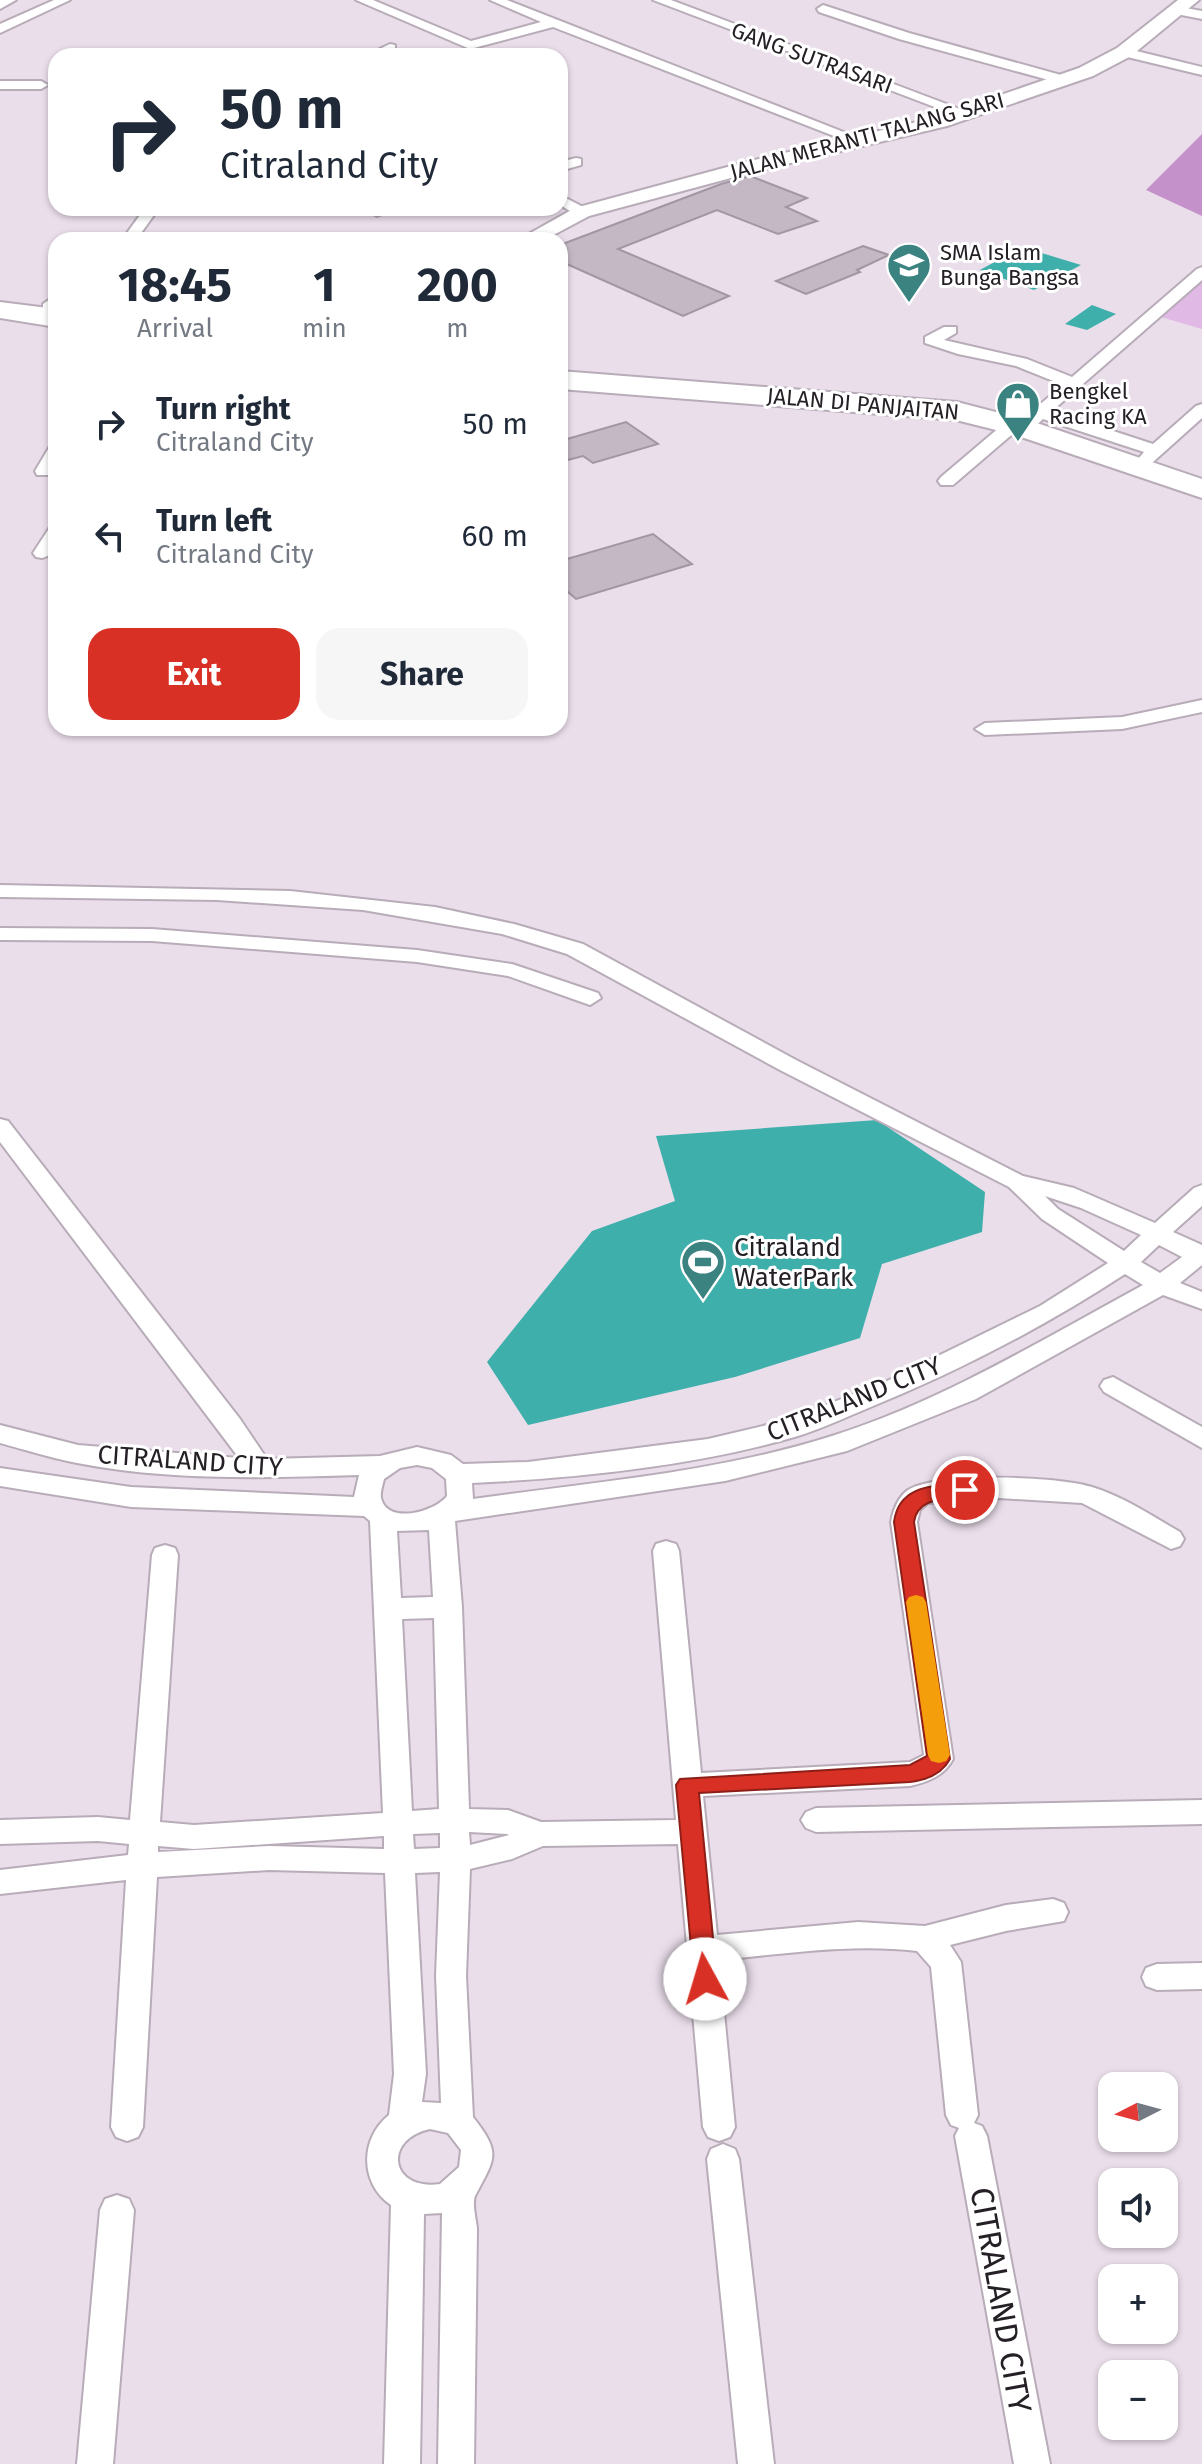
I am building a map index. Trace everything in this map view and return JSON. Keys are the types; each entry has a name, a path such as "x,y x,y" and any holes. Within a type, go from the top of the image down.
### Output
{"highway":[{"path":"0,301 48,307"},
{"path":"0,310 48,308"},
{"path":"568,371 910,394 968,403 1027,421 1086,433 1150,454 1202,478"},
{"name":"JALAN DI PANJAITAN","path":"568,381 931,407 1027,421 1202,489"}],"street":[{"path":"0,5 10,0"},
{"path":"0,29 64,0"},
{"path":"362,0 470,45 556,22"},
{"path":"496,0 857,140"},
{"path":"518,0 532,12"},
{"name":"GANG SUTRASARI","path":"659,0 966,114"},
{"path":"1183,5 1202,15"},
{"name":"JALAN MERANTI TALANG SARI","path":"543,232 582,212 966,114 1063,80 1104,64 1124,52 1183,5"},
{"path":"823,9 904,36 1063,80"},
{"path":"1124,52 1202,71"},
{"path":"0,85 41,85"},
{"path":"568,164 576,162"},
{"path":"568,204 582,212"},
{"path":"947,481 979,451 1027,421 1074,384 1202,272"},
{"path":"950,330 931,340 952,350 1004,358 1043,370 1074,384"},
{"path":"1150,454 1202,409"},
{"path":"43,471 48,463"},
{"path":"42,553 48,544"},
{"path":"985,729 1095,727 1153,719 1202,706"},
{"path":"0,891 352,902 420,909 538,936 575,949 800,1072 1017,1182 1050,1214 1125,1263 1161,1285 1202,1301"},
{"path":"116,935 126,894"},
{"path":"152,935 163,894"},
{"path":"0,934 152,935 477,963 512,970 590,998"},
{"path":"0,1126 231,1425 260,1469"},
{"path":"1017,1182 1052,1187 1201,1255"},
{"name":"CITRALAND CITY","path":"0,1434 78,1454 260,1469 382,1465 417,1456 440,1461 456,1474 528,1471 708,1448 794,1428 896,1387 1035,1319 1125,1263 1202,1193"},
{"name":"CITRALAND CITY","path":"0,1477 91,1493 377,1512 412,1524 445,1515 725,1472 838,1444 967,1393 1161,1285 1201,1255"},
{"path":"1113,1386 1202,1439"},
{"path":"186,1500 196,1465"},
{"path":"382,1465 372,1474 367,1485 367,1497 377,1512 388,1609 410,2074 404,2120"},
{"path":"456,1474 461,1489 455,1505 445,1515 455,1857 451,1978 458,2121"},
{"path":"687,1785 910,1774 922,1772 939,1759 904,1522 906,1509 919,1496 937,1491 994,1489 1078,1493 1171,1539"},
{"path":"666,1551 721,2143 756,2464"},
{"path":"127,2127 165,1555"},
{"path":"388,1609 448,1607"},
{"path":"816,1820 1202,1812"},
{"path":"0,1832 98,1829 194,1837 453,1820 508,1822 540,1834 692,1832"},
{"path":"0,1882 268,1858 400,1861 455,1857 520,1846 540,1834"},
{"path":"703,1949 858,1935 925,1939 1006,1918 1053,1912"},
{"name":"CITRALAND CITY","path":"925,1939 946,1962 966,2125 1032,2464"},
{"path":"1157,1977 1202,1976"},
{"path":"432,2113 458,2121 476,2143 475,2170 457,2193 442,2200 408,2198 391,2187 381,2171 380,2151 389,2134 404,2120 432,2113"},
{"path":"456,2464 460,2228 457,2193"},
{"path":"402,2464 408,2198"},
{"path":"95,2464 117,2210"}],"shaded area":[{"path":"1202,134 1202,216 1146,190"},
{"path":"1022,247 1081,265 1034,290 980,270"},
{"path":"1202,280 1202,329 1161,317"},
{"path":"1092,305 1116,314 1087,330 1065,324"},
{"name":"Citraland WaterPark","path":"877,1120 985,1192 982,1232 882,1264 860,1338 735,1377 528,1425 487,1362 592,1231 675,1201 656,1136"}],"building":[{"path":"750,176 807,198 786,207 817,221 778,234 717,210 618,249 729,296 683,316 568,265 568,242"},
{"path":"863,246 889,255 857,270 860,272 806,294 776,281"},
{"path":"626,422 658,444 593,463 583,456 568,460 568,439"},
{"path":"653,534 692,564 576,599 568,592 568,559"}],"slow traffic":[{"path":"916,1602 939,1755"}],"place":[{"name":"SMA Islam Bunga Bangsa","path":"909,304"},
{"name":"Bengkel Racing KA","path":"1018,443"},
{"name":"Citraland WaterPark","path":"703,1301"}],"route":[{"path":"705,1979 687,1785 910,1774 922,1772 939,1759 904,1522 906,1509 919,1496 937,1491 965,1490"}]}
